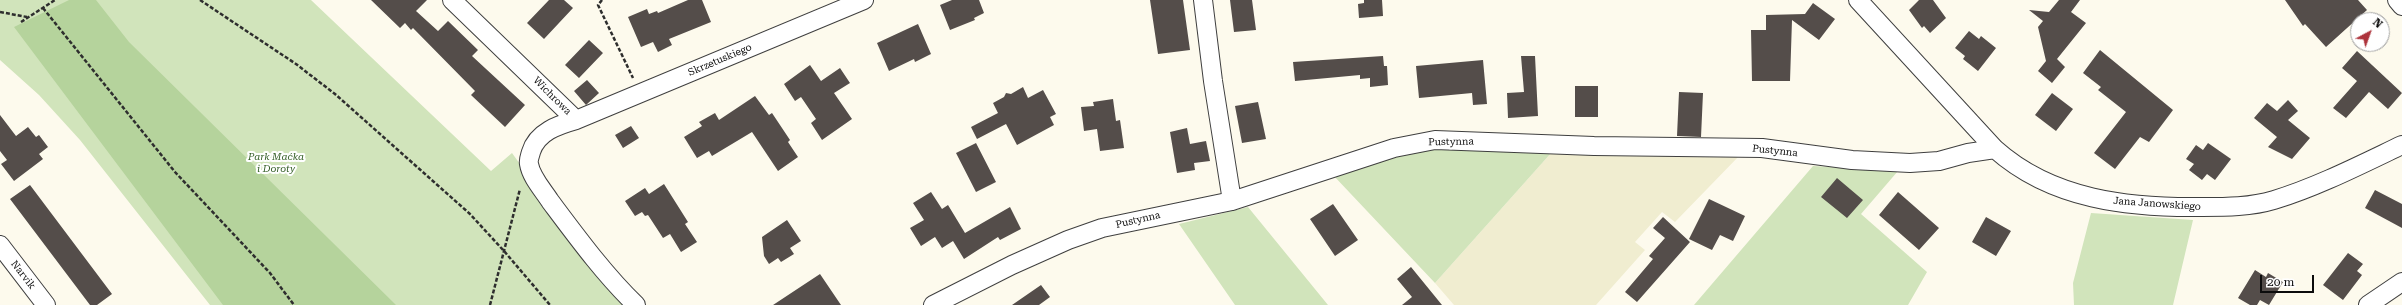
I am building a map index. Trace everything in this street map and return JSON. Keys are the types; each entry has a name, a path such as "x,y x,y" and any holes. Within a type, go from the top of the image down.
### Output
{"street":[{"name":"Wichrowa","path":"452,0 576,120"},
{"name":"Skrzetuskiego","path":"576,120 864,0"},
{"path":"1203,0 1213,81 1232,201"},
{"name":"Jana Janowskiego","path":"1858,0 1995,149 2010,162 2036,178 2069,192 2089,198 2127,204 2188,208 2239,207 2274,200 2402,145"},
{"path":"2397,0 2402,6"},
{"name":"Wichrowa","path":"528,163 533,146 543,134 560,124 576,120"},
{"name":"Pustynna","path":"934,305 1012,265 1068,240 1134,221 1232,201 1380,152 1435,140 1594,146 1762,148 1852,160 1910,163 1939,161 1968,153 1995,149"},
{"path":"528,163 534,177 571,229 599,265 636,305"},
{"name":"Narvik","path":"0,245 46,305"},
{"path":"2368,305 2402,282"}],"path":[{"path":"21,22 56,0"},
{"path":"200,0 296,64 335,94 442,188 504,251 550,305"},
{"path":"602,0 598,4 640,93"},
{"path":"43,8 175,172 270,273 294,305"},
{"path":"0,12 28,17"},
{"path":"490,305 524,170 528,163"}],"shaded area":[{"path":"1552,152 1741,154 1675,222 1662,212 1635,242 1645,250 1596,305 1454,305 1435,283"}],"green space":[{"name":"Park Maćka i Doroty","path":"0,0 311,0 491,171 512,153 594,267 628,305 210,305 80,140 39,95 0,60"},
{"path":"69,0 96,0 129,42 396,305 223,305 14,27"},
{"path":"1443,147 1552,152 1435,283 1333,175 1384,159"},
{"path":"1813,166 1898,171 1861,214 1927,272 1908,305 1694,305"},
{"path":"1248,207 1328,305 1235,305 1179,224"},
{"path":"2091,213 2193,220 2173,305 2074,305 2073,283"}],"building":[{"path":"371,0 427,0 416,11 438,31 448,21 478,50 472,56 525,105 505,127 471,95 475,91 413,28 411,30 405,23 400,28"},
{"path":"549,0 564,0 573,8 544,39 527,23"},
{"path":"688,0 702,0 711,22 669,39 672,45 658,52 653,42 641,47 628,17 647,9 649,14 657,11 658,13"},
{"path":"952,0 979,0 984,13 974,18 975,20 950,30 940,5"},
{"path":"1150,0 1183,0 1190,50 1158,54"},
{"path":"1230,0 1252,0 1256,30 1234,32"},
{"path":"1364,0 1382,0 1383,16 1359,18 1358,4 1364,3"},
{"path":"1919,0 1933,0 1946,18 1930,33 1924,26 1922,28 1909,10"},
{"path":"2059,0 2080,0 2071,12 2086,23 2057,59 2065,67 2052,83 2038,71 2046,61 2038,27 2043,21 2029,10 2049,12"},
{"path":"2285,0 2358,0 2367,10 2365,12 2350,12 2350,25 2326,47 2305,24 2303,26"},
{"path":"1813,3 1835,19 1819,40 1792,20 1790,81 1752,81 1751,30 1766,30 1766,15 1805,14"},
{"path":"918,24 931,54 915,62 914,59 889,71 877,43"},
{"path":"1969,31 1979,39 1981,36 1996,48 1978,71 1963,59 1965,56 1955,48"},
{"path":"589,40 603,53 579,78 565,65"},
{"path":"2100,50 2173,110 2149,142 2140,137 2115,169 2094,153 2126,112 2098,90 2101,87 2083,73"},
{"path":"2356,52 2358,52 2402,93 2388,109 2369,92 2346,118 2333,108 2357,81 2342,68"},
{"path":"1383,56 1384,66 1387,66 1388,85 1370,87 1370,78 1360,79 1360,75 1295,81 1293,62"},
{"path":"1521,56 1535,56 1538,116 1508,118 1507,93 1524,92"},
{"path":"1483,60 1487,104 1473,105 1472,93 1419,98 1416,66"},
{"path":"810,65 821,81 840,68 850,83 834,93 852,119 822,140 811,123 816,119 801,97 795,101 784,84"},
{"path":"587,80 599,93 586,105 574,91"},
{"path":"1575,86 1598,86 1598,117 1575,117"},
{"path":"1023,87 1028,98 1043,90 1056,114 1050,117 1054,125 1017,145 1006,124 977,139 971,127 998,113 993,103 1004,97 1006,93 1011,94"},
{"path":"1679,92 1703,93 1701,137 1677,136"},
{"path":"2052,93 2073,109 2056,131 2035,115"},
{"path":"755,96 769,115 772,113 790,140 788,142 798,157 778,171 752,132 712,156 709,151 697,158 684,137 702,126 699,122 715,113 719,120"},
{"path":"1113,99 1116,121 1120,120 1124,148 1100,151 1097,129 1084,131 1081,107 1094,106 1093,102"},
{"path":"2288,100 2298,111 2288,120 2310,138 2292,159 2268,147 2277,137 2254,118 2267,103 2277,111"},
{"path":"1258,102 1266,139 1242,143 1235,106"},
{"path":"0,115 16,136 28,127 36,137 39,135 48,147 39,154 43,159 14,181 1,164 7,160 0,151"},
{"path":"631,126 639,138 623,148 615,135"},
{"path":"1187,128 1190,144 1206,141 1210,161 1194,163 1195,170 1177,173 1170,132"},
{"path":"976,143 996,182 976,192 956,153"},
{"path":"2208,143 2231,159 2215,180 2207,174 2202,180 2189,170 2194,164 2186,159 2196,145 2203,150"},
{"path":"1837,178 1863,200 1847,218 1821,197"},
{"path":"664,184 688,222 685,224 697,242 681,252 670,234 663,238 648,215 645,216 642,212 635,216 625,201 645,188 649,194"},
{"path":"30,185 112,294 97,305 90,305 10,199"},
{"path":"2375,190 2402,204 2402,228 2365,208"},
{"path":"931,192 942,209 948,205 965,233 1010,207 1021,229 1000,240 998,237 964,259 953,241 942,248 935,237 921,246 910,228 924,220 913,203"},
{"path":"1898,192 1939,228 1919,250 1879,215"},
{"path":"1709,199 1745,216 1733,241 1720,235 1712,250 1689,239"},
{"path":"1333,204 1358,240 1335,256 1310,219"},
{"path":"1663,217 1690,242 1637,302 1625,292 1653,259 1649,256 1665,238 1653,228"},
{"path":"1986,217 2011,231 1996,256 1972,242"},
{"path":"787,220 801,241 790,248 794,254 781,262 778,258 769,264 764,256 762,237"},
{"path":"2348,253 2363,264 2357,271 2362,275 2343,300 2323,285"},
{"path":"1411,267 1442,305 1402,305 1412,297 1397,279"},
{"path":"2255,270 2266,277 2268,273 2283,282 2269,305 2260,300 2257,305 2250,305 2238,298"},
{"path":"820,274 841,305 773,305"},
{"path":"1041,285 1050,297 1039,305 1012,305"}]}
